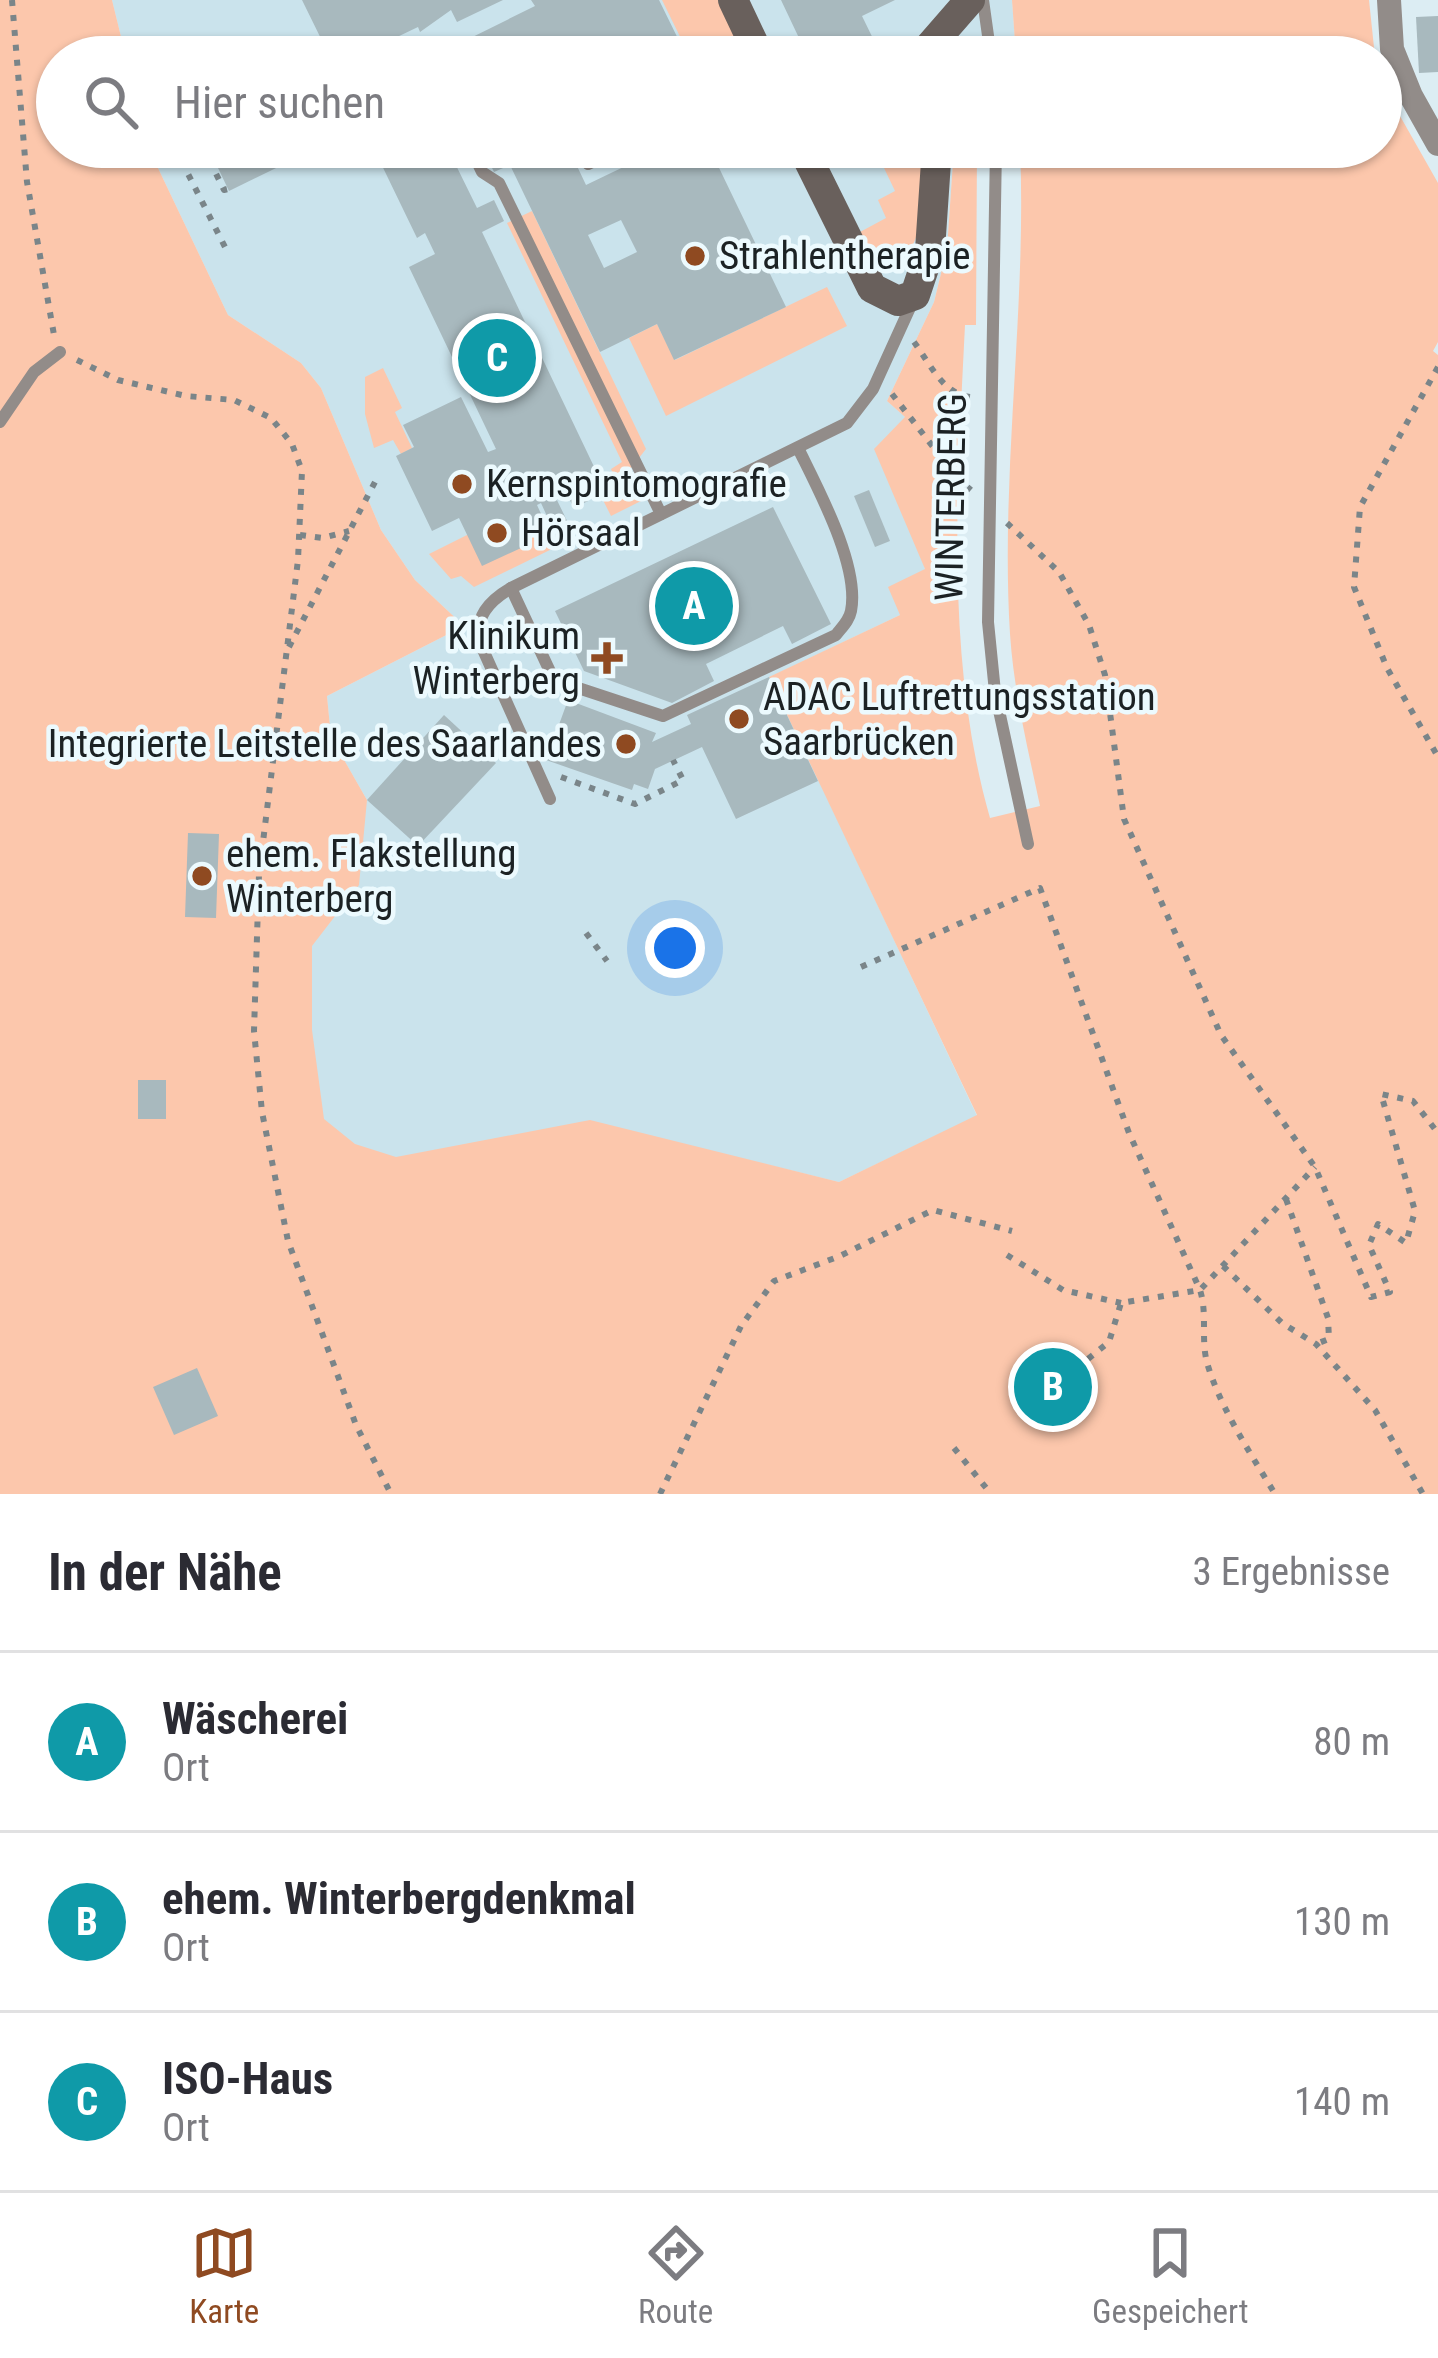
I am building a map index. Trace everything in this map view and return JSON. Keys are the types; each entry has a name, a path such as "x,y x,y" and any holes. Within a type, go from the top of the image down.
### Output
{"street":[{"path":"734,0 750,36"},
{"path":"939,36 970,0"},
{"path":"1388,0 1390,36"},
{"path":"1402,75 1438,144"},
{"path":"812,168 872,288 898,301 915,295"},
{"name":"WINTERBERG","path":"915,295 930,250 936,168"}],"lane":[{"path":"983,0 988,36"},
{"path":"480,168 499,183 661,514"},
{"name":"WINTERBERG","path":"996,168 988,622 994,692 1028,844"},
{"name":"WINTERBERG","path":"535,767 479,643 477,624 484,610 511,588 847,423 877,381 915,295"},
{"path":"0,422 34,372 59,352"},
{"path":"511,588 554,680 663,716 836,635 850,617 848,565 798,448"},
{"path":"535,767 550,800"}],"path":[{"path":"12,0 27,182 59,352 118,380 186,396 234,400 271,418 292,444 302,471 300,535 259,874 254,1030 262,1112 288,1241 356,1425 392,1494"},
{"path":"185,168 227,251"},
{"path":"213,168 224,190 228,188"},
{"path":"916,344 932,372 961,397"},
{"path":"1438,367 1360,506 1354,587 1387,668 1438,758"},
{"path":"877,381 909,413 958,479"},
{"path":"287,652 376,480"},
{"path":"988,505 1059,572 1089,625 1105,675 1124,819 1221,1035 1315,1167 1371,1297 1390,1292 1369,1245 1378,1224 1406,1243 1415,1211 1381,1094 1413,1101 1438,1133"},
{"path":"300,535 322,538 349,531"},
{"path":"535,767 635,804 682,780 674,760"},
{"path":"562,777 566,767"},
{"path":"861,967 1040,888 1130,1133 1200,1290 1207,1311 1206,1361 1275,1494"},
{"path":"586,933 607,962"},
{"path":"1007,1255 1064,1290 1121,1303 1200,1290 1315,1167"},
{"path":"1286,1199 1328,1318 1329,1340 1316,1344"},
{"path":"660,1494 741,1326 774,1282 933,1210 1012,1231"},
{"path":"1222,1266 1282,1323 1316,1344 1375,1409 1423,1494"},
{"path":"1053,1387 1109,1342 1121,1303"},
{"path":"954,1448 991,1494"}],"shaded area":[{"path":"0,0 112,0 121,36 36,36 36,168 158,168 228,315 301,363 321,388 381,530 415,580 464,626 327,696 331,737 367,800 359,885 312,946 312,1030 324,1119 355,1144 396,1157 590,1120 839,1182 977,1115 769,677 900,615 888,587 925,569 874,449 905,417 887,401 934,302 947,249 953,168 977,168 976,325 965,325 958,573 966,698 990,818 1040,806 1015,678 1008,573 1020,168 1402,168 1402,120 1438,183 1438,342 1433,351 1438,355 1438,1494 0,1494"},
{"path":"112,0 1012,0 1015,36 121,36"},
{"path":"662,0 718,0 735,36 680,36"},
{"path":"1012,0 1369,0 1373,36 1015,36"},
{"name":"Klinikum Winterberg","path":"158,168 953,168 947,249 934,302 887,401 905,417 925,569 900,615 770,677 977,1116 839,1182 590,1121 297,1187 276,1031 367,800 331,737 327,696 464,626 415,580 381,530 321,388 301,363 228,315"},
{"path":"884,168 925,168 919,231 903,258 889,267 872,257 860,232 886,218 878,200 895,191"},
{"path":"532,211 646,449 628,472 641,501 611,516 603,500 620,491 611,469 622,462 507,223"},
{"path":"827,287 847,326 666,416 629,338 657,324 675,360"},
{"path":"383,368 402,408 395,412 412,448 401,454 393,440 374,448 365,414 365,377"},
{"path":"548,529 556,547 474,587 461,576 451,579 429,554 467,535 532,543 530,537"}],"building":[{"path":"302,0 503,0 457,22 451,10 420,32 418,27 399,36 320,36"},
{"path":"531,0 659,0 677,36 474,36 535,6"},
{"path":"781,0 895,0 862,16 872,36 798,36"},
{"path":"1438,16 1438,72 1419,73 1416,17"},
{"path":"218,168 276,168 229,191"},
{"path":"383,168 457,168 477,208 494,200 504,221 482,232 598,475 580,484 588,501 574,508 565,491 555,496 571,529 556,536 541,503 537,505 548,529 530,537 532,543 482,566 459,518 432,531 396,456 414,447 403,425 461,397 488,452 496,449 409,267 435,254 425,233 417,238"},
{"name":"Strahlentherapie","path":"511,168 578,168 586,185 621,168 719,168 786,307 674,360 657,324 600,352","holes":["621,220 637,252 604,268 588,235"]},
{"path":"869,490 890,541 875,547 854,496"},
{"path":"773,507 831,624 792,644 783,626 706,664 714,681 672,703 584,671 555,611"},
{"path":"769,677 818,781 736,819 702,747 655,769 648,789 634,784 632,790 546,760 568,700 656,733 652,742 691,724 687,715"},
{"path":"444,715 496,763 418,846 367,800"},
{"name":"ehem. Flakstellung Winterberg","path":"188,833 219,834 216,918 185,917"},
{"path":"138,1080 166,1080 166,1119 138,1119"},
{"path":"197,1368 218,1416 174,1435 153,1387"}],"place":[{"name":"Strahlentherapie","path":"695,256"},
{"name":"ISO-Haus","path":"497,358"},
{"name":"Kernspintomografie","path":"462,484"},
{"name":"Hörsaal","path":"497,533"},
{"name":"Wäscherei","path":"694,606"},
{"name":"Klinikum Winterberg","path":"607,658"},
{"name":"ADAC Luftrettungsstation Saarbrücken","path":"739,719"},
{"name":"Integrierte Leitstelle des Saarlandes","path":"626,744"},
{"name":"ehem. Flakstellung Winterberg","path":"202,876"},
{"name":"ehem. Winterbergdenkmal","path":"1053,1387"}]}
